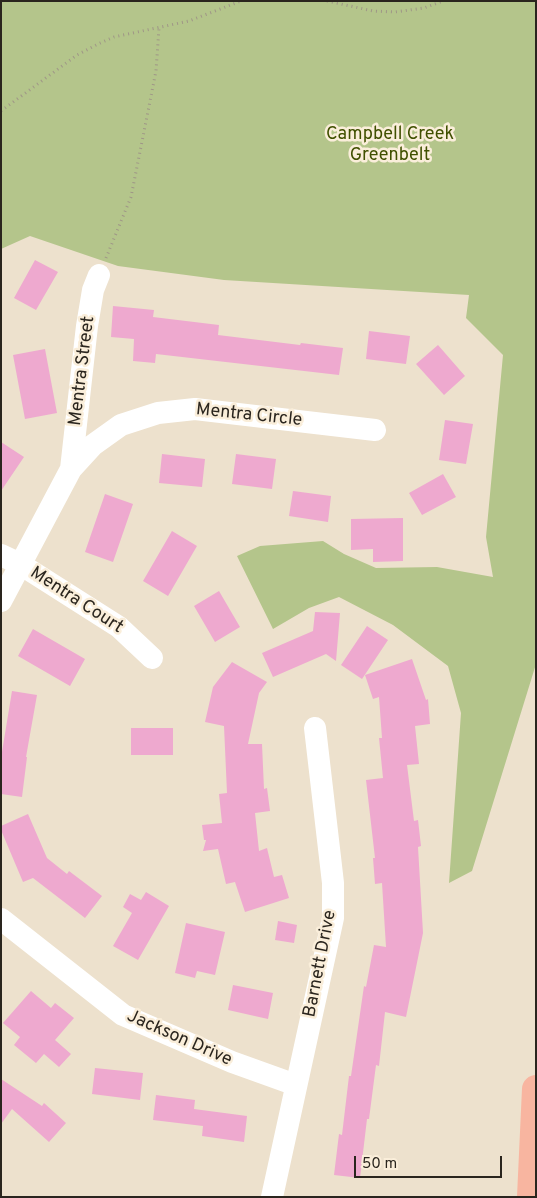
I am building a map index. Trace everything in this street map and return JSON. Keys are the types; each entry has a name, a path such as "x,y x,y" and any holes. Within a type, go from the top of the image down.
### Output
{"highway":[{"path":"531,1197 536,1089"}],"street":[{"name":"Mentra Street","path":"71,469 90,308 93,290 99,275"},
{"name":"Mentra Circle","path":"11,560 71,469 93,445 121,425 168,412 195,409 374,430"},
{"path":"1,601 11,560"},
{"name":"Mentra Court","path":"11,560 119,627 152,658"},
{"name":"Barnett Drive","path":"272,1197 333,918 333,883 315,728"},
{"name":"Jackson Drive","path":"1,919 123,1015 232,1062 296,1085"}],"path":[{"path":"1,111 77,55 98,44 114,37 189,21 241,1"},
{"path":"327,1 365,9 395,12 424,8 443,1"},
{"path":"99,275 131,197 156,71 159,28"}],"green space":[{"name":"Campbell Creek Greenbelt","path":"1,1 536,1 536,664 472,871 449,883 461,713 448,666 393,625 339,597 309,608 273,629 237,556 260,546 323,541 344,554 376,568 437,567 493,577 486,537 503,355 466,318 469,295 224,280 118,266 30,236 1,249"}],"building":[{"path":"35,260 58,272 36,310 14,298"},
{"path":"113,306 154,310 153,317 219,325 218,335 343,348 339,375 156,354 155,363 133,361 134,339 111,337"},
{"path":"369,331 410,336 406,364 366,359"},
{"path":"438,345 465,376 444,395 416,364"},
{"path":"45,349 57,413 25,419 13,355"},
{"path":"445,420 473,424 466,464 439,460"},
{"path":"1,442 24,457 1,491"},
{"path":"162,454 205,459 202,487 159,483"},
{"path":"236,454 276,459 272,489 232,484"},
{"path":"443,474 456,497 422,515 409,493"},
{"path":"293,491 331,496 328,522 289,516"},
{"path":"105,494 133,504 113,562 85,552"},
{"path":"403,518 403,561 373,562 373,549 351,550 351,519"},
{"path":"172,531 197,546 168,596 143,581"},
{"path":"219,591 240,627 215,642 194,606"},
{"path":"315,612 340,613 336,661 326,654 273,677 262,653 313,631"},
{"path":"367,626 388,640 362,679 341,665"},
{"path":"33,629 85,659 70,686 18,656"},
{"path":"412,659 426,700 428,699 430,724 415,726 419,764 407,765 414,821 418,820 421,846 418,847 423,933 406,1017 385,1012 379,1066 376,1065 360,1178 334,1175 339,1134 342,1135 349,1076 351,1076 364,986 366,987 374,945 386,947 382,883 375,884 373,858 375,858 366,780 383,778 379,738 382,738 379,697 373,699 365,675"},
{"path":"232,662 267,682 259,693 248,744 262,744 264,789 267,788 270,811 255,813 259,851 267,848 274,877 282,875 289,898 245,912 235,882 226,884 218,849 203,851 206,840 204,840 202,825 222,823 219,794 227,793 224,726 205,722 213,687"},
{"path":"12,691 37,695 26,757 22,797 1,794 1,758"},
{"path":"131,728 173,728 173,755 131,755"},
{"path":"28,814 47,858 67,874 69,871 102,896 85,918 33,878 23,882 1,826"},
{"path":"146,892 169,906 138,960 113,946 132,913 123,907 130,894 141,900"},
{"path":"278,921 297,925 294,943 275,940"},
{"path":"186,923 225,932 215,975 197,971 195,978 175,973"},
{"path":"233,985 273,993 268,1019 228,1010"},
{"path":"31,991 51,1008 55,1003 74,1018 55,1040 71,1054 59,1067 44,1054 36,1063 14,1045 20,1037 3,1023"},
{"path":"95,1068 143,1073 140,1100 92,1094"},
{"path":"1,1079 42,1106 44,1103 66,1123 49,1142 12,1109 1,1124"},
{"path":"156,1095 195,1100 194,1109 247,1116 244,1142 202,1136 203,1126 153,1120"}]}
